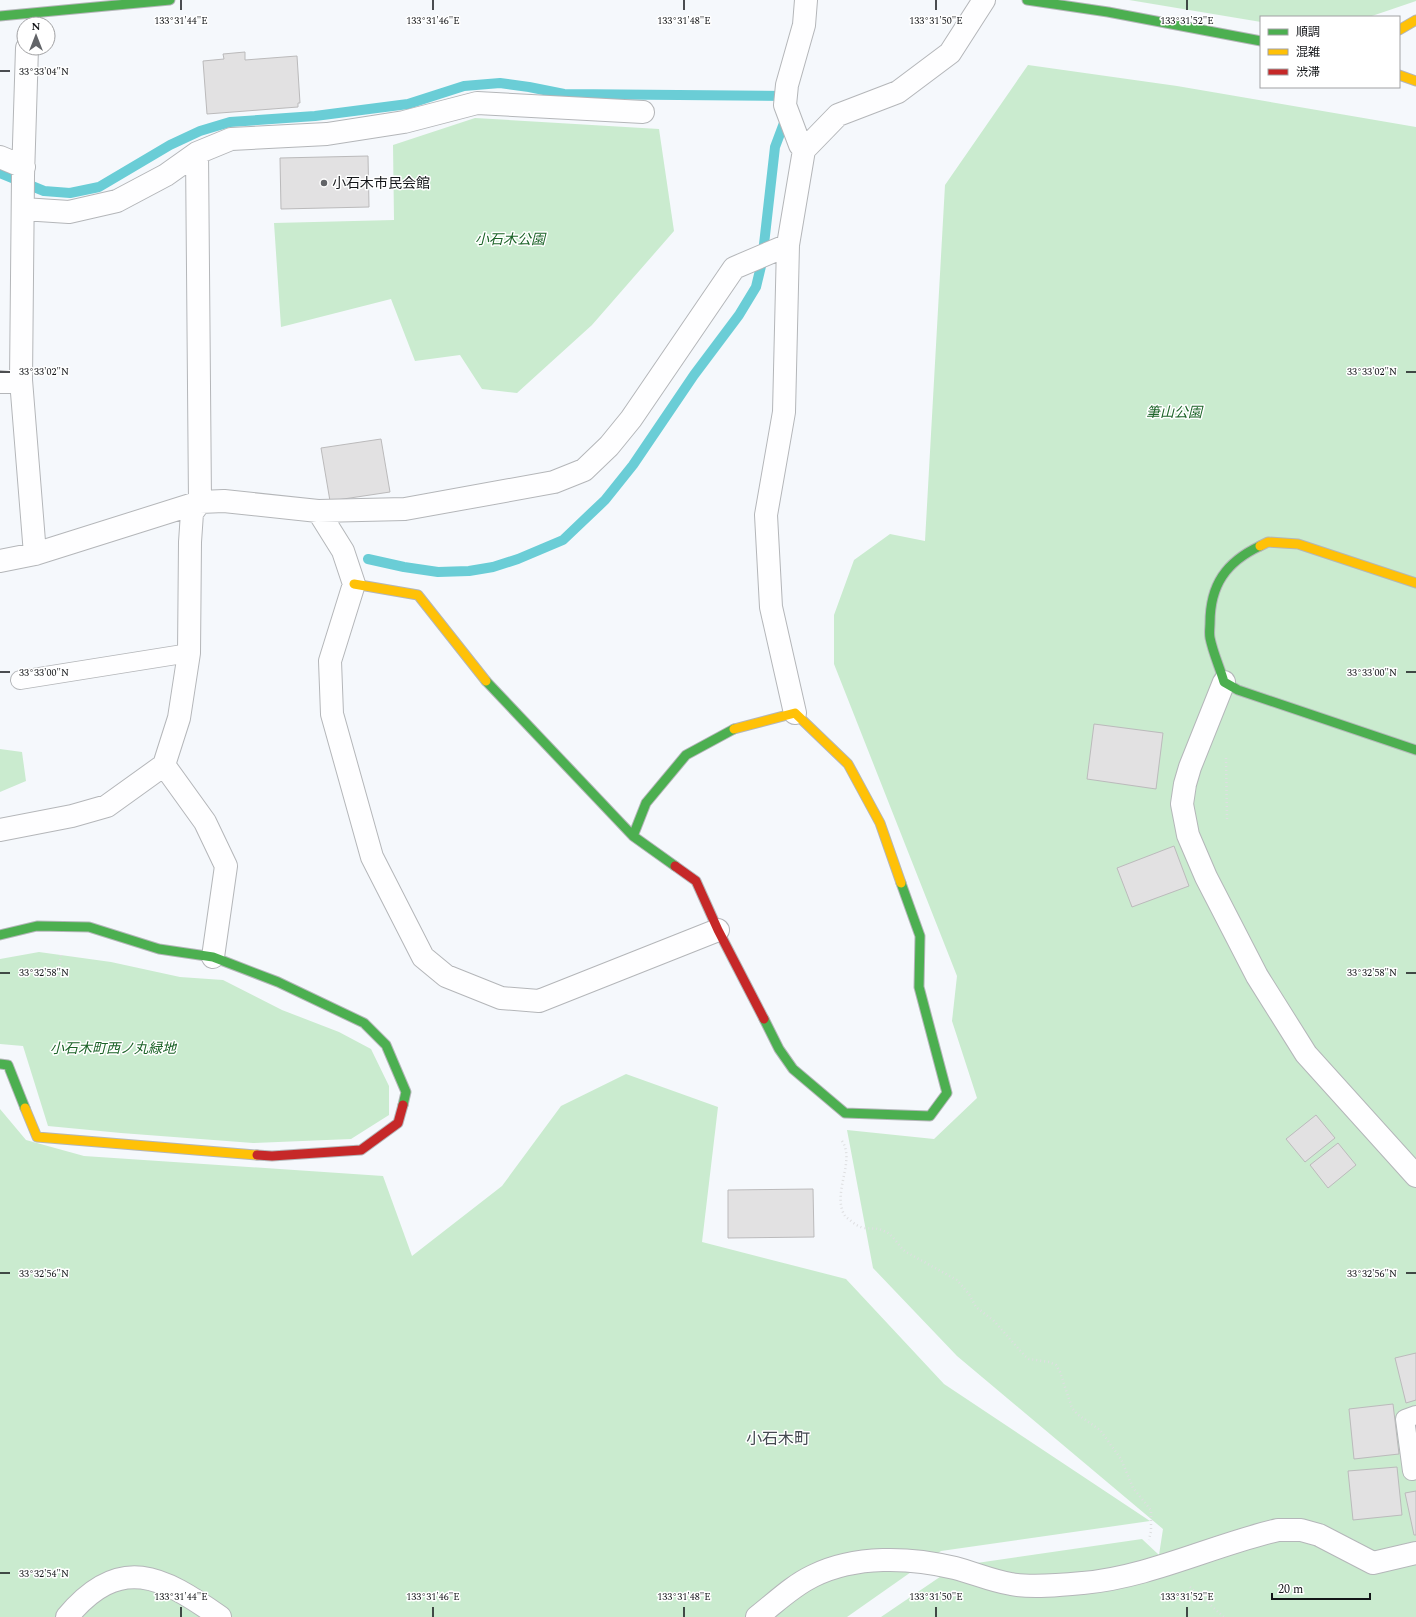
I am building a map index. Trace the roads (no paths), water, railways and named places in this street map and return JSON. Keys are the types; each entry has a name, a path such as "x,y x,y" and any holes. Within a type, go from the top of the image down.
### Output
{"main road":[{"path":"0,16 170,0"},
{"path":"1027,0 1116,14 1260,41"},
{"path":"1400,29 1416,20"},
{"path":"1400,75 1416,81"},
{"path":"1416,583 1298,544 1268,542 1249,551 1229,567 1215,587 1210,612 1210,637 1224,682 1238,690 1416,750"},
{"path":"354,584 418,595 482,676 633,836 696,881 718,930 779,1048 793,1069 845,1113 930,1116 947,1093 919,987 920,936 880,822 848,764 795,713 730,730 686,756 646,803 633,836"},
{"path":"0,934 37,926 89,927 158,948 213,957 278,982 364,1023 386,1045 406,1092 398,1123 361,1150 272,1156 37,1137 8,1065 0,1064"}],"street":[{"path":"795,713 771,607 766,515 784,412 785,246 802,148 785,105 787,86 804,25 806,0"},
{"path":"802,148 838,115 898,92 950,53 984,0"},
{"path":"25,56 21,380 35,554"},
{"path":"0,157 23,187 69,212 117,201 166,175 198,153 231,139 327,134 404,122 477,103 643,112"},
{"path":"0,830 72,816 107,806 164,765 179,718 189,653 190,542 196,508 198,153"},
{"path":"0,561 35,554 224,501 318,511 405,509 554,482 584,470 609,446 631,419 734,268 785,246"},
{"path":"0,382 21,380"},
{"path":"318,511 343,550 354,584 330,661 332,714 372,857 423,957 446,976 501,998 539,1001 718,930"},
{"path":"1224,682 1184,784 1182,804 1188,836 1206,877 1257,976 1306,1054 1416,1176"},
{"path":"164,765 205,822 226,866 213,957"},
{"path":"757,1617 784,1595 813,1576 854,1562 886,1561 923,1563 955,1568 1017,1585 1084,1583 1117,1578 1278,1530 1301,1530 1319,1535 1373,1563 1416,1553"},
{"path":"66,1617 87,1597 102,1586 116,1579 128,1576 147,1578 168,1586 193,1598 220,1617"}],"lane":[{"path":"20,680 189,653"},
{"path":"1416,1414 1405,1419 1412,1471 1416,1470"}],"waterway":[{"path":"0,173 44,191 70,193 99,187 170,145 200,131 230,122 315,116 408,104 464,86 500,83 564,94 787,96"},
{"path":"368,559 404,567 438,572 469,571 493,567 518,559 563,540 605,500 633,465 694,375 739,315 756,287 762,262 775,147 787,115"}],"place":[{"name":"小石木市民会館","path":"324,183"}],"district":[{"name":"小石木町","path":"778,1438"}],"park label":[{"name":"小石木公園","path":"510,239"},
{"name":"筆山公園","path":"1174,412"},
{"name":"小石木町西ノ丸緑地","path":"113,1048"}]}
